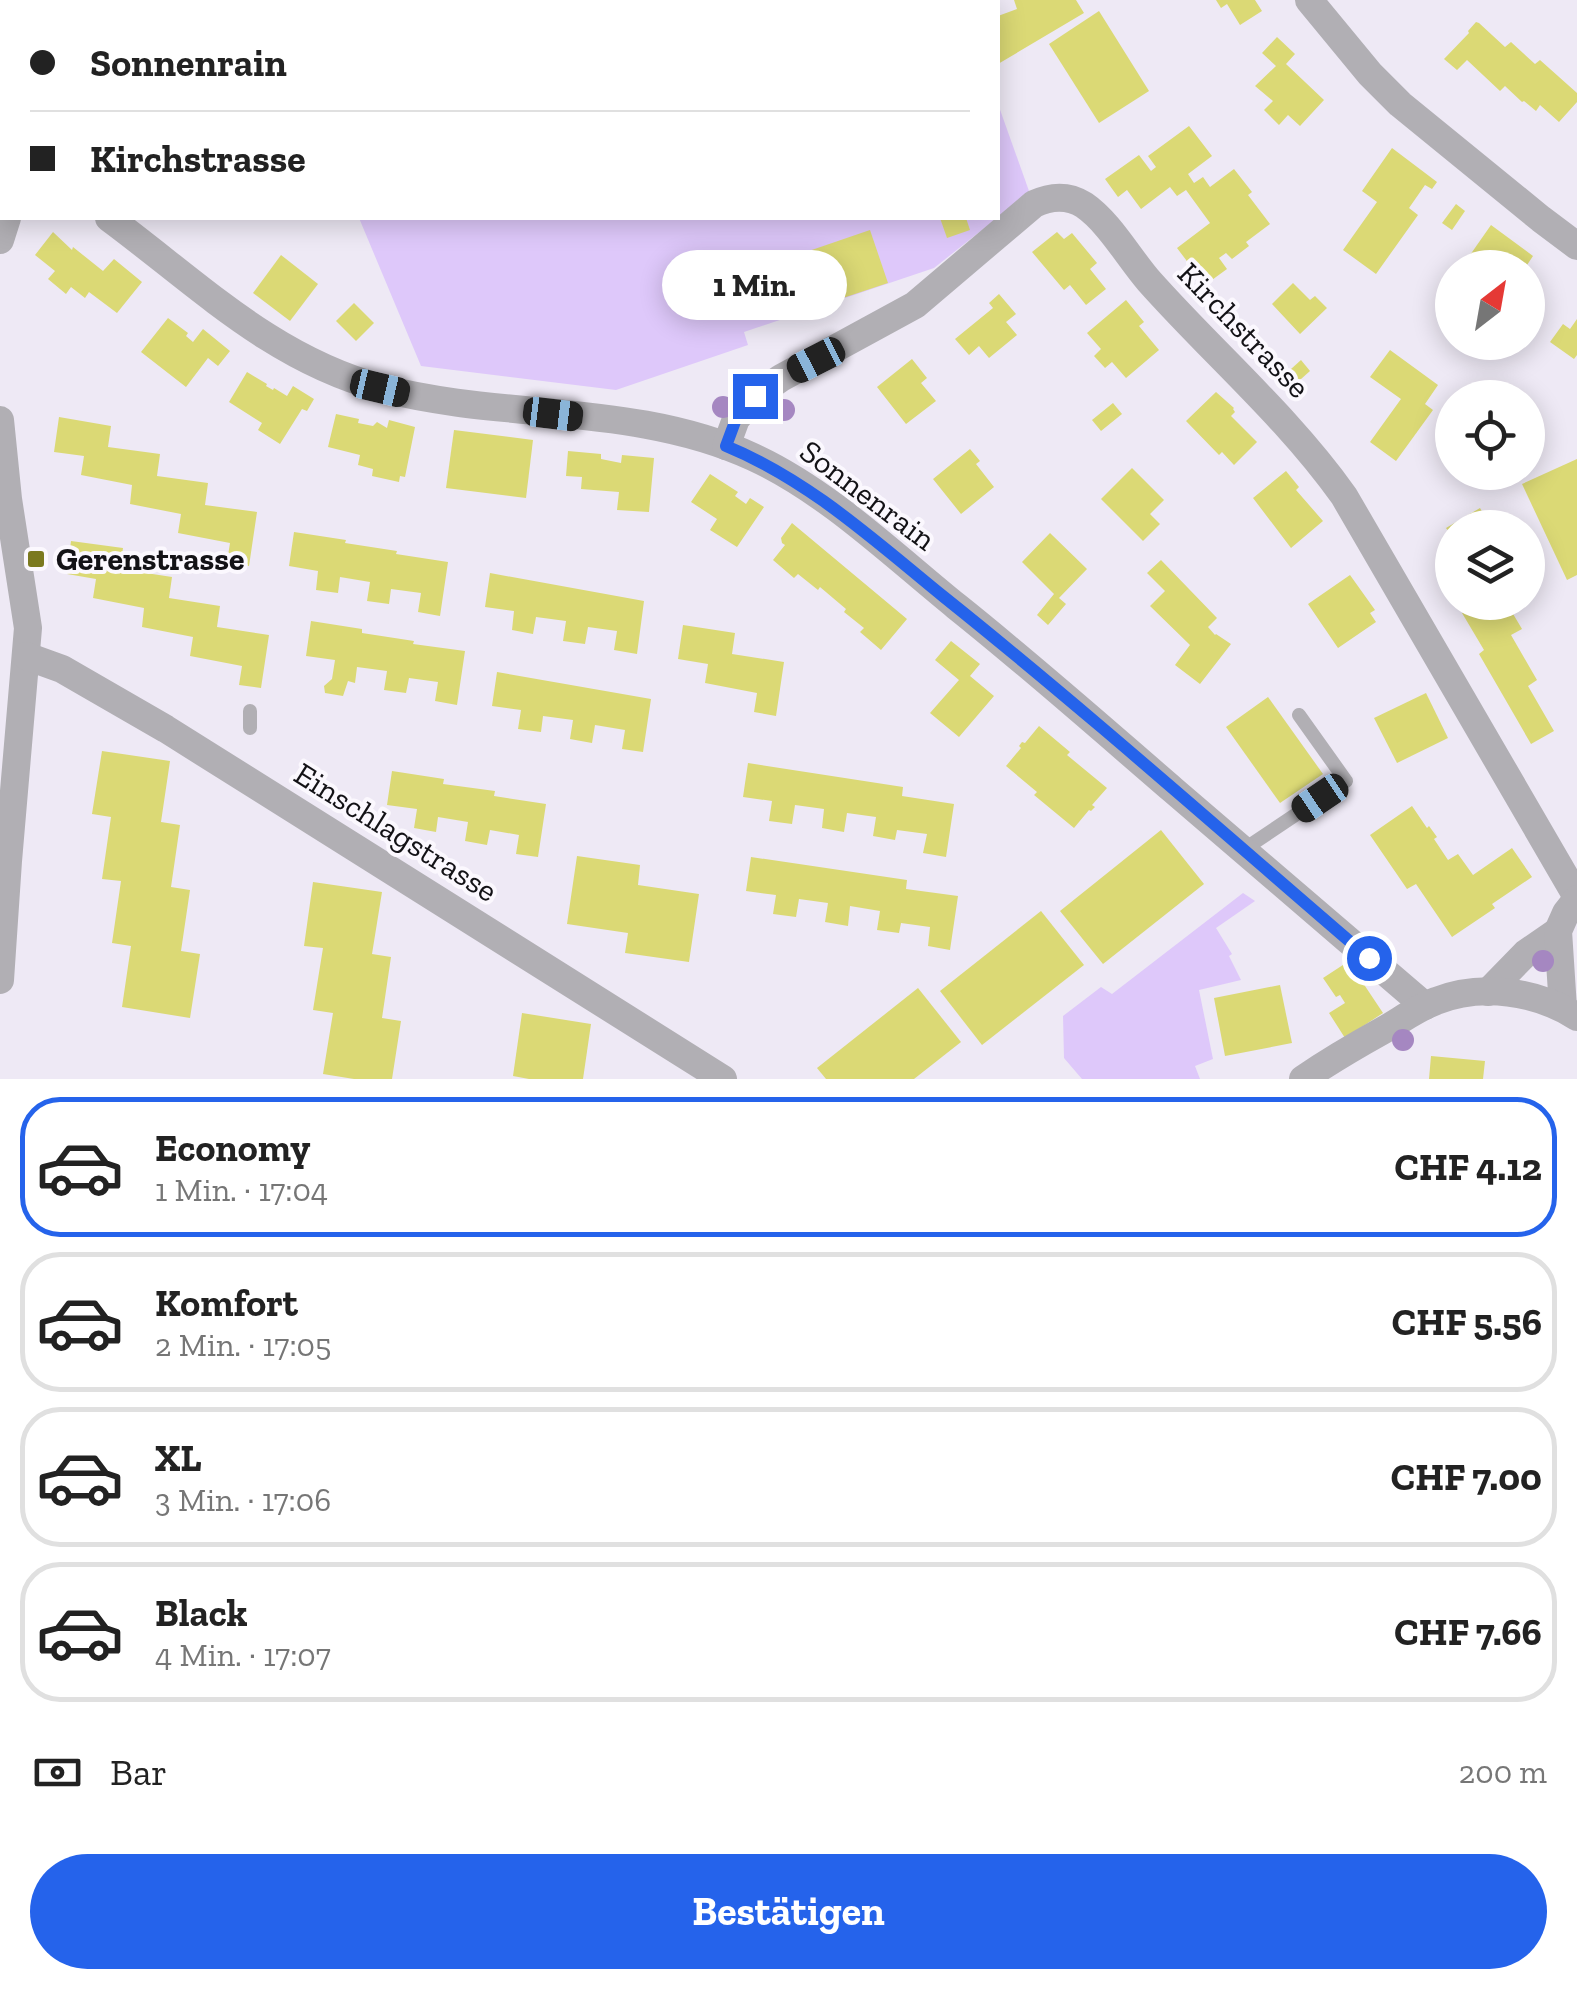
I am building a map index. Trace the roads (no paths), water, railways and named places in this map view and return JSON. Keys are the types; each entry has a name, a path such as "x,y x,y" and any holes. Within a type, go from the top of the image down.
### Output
{"street":[{"path":"1309,0 1400,104 1577,246"},
{"name":"Kirchstrasse","path":"726,446 745,406 772,384 915,304 1034,204 1054,197 1080,203 1283,420 1333,481 1376,548 1577,898 1558,931 1526,953 1488,992"},
{"name":"Sonnenrain","path":"112,220 246,324 279,346 349,379 414,396 660,427 726,446 778,470 819,496 1006,646 1425,1006"},
{"path":"0,420 4,498 28,628 4,860 0,980"},
{"name":"Einschlagstrasse","path":"26,656 62,669 166,728 723,1079"},
{"path":"1303,1079 1425,1006 1455,995 1488,992 1526,996 1570,1012 1558,931"}],"lane":[{"path":"250,711 250,728"},
{"path":"1243,850 1346,781 1300,715"}],"place":[{"name":"Gerenstrasse","path":"36,559"}]}
